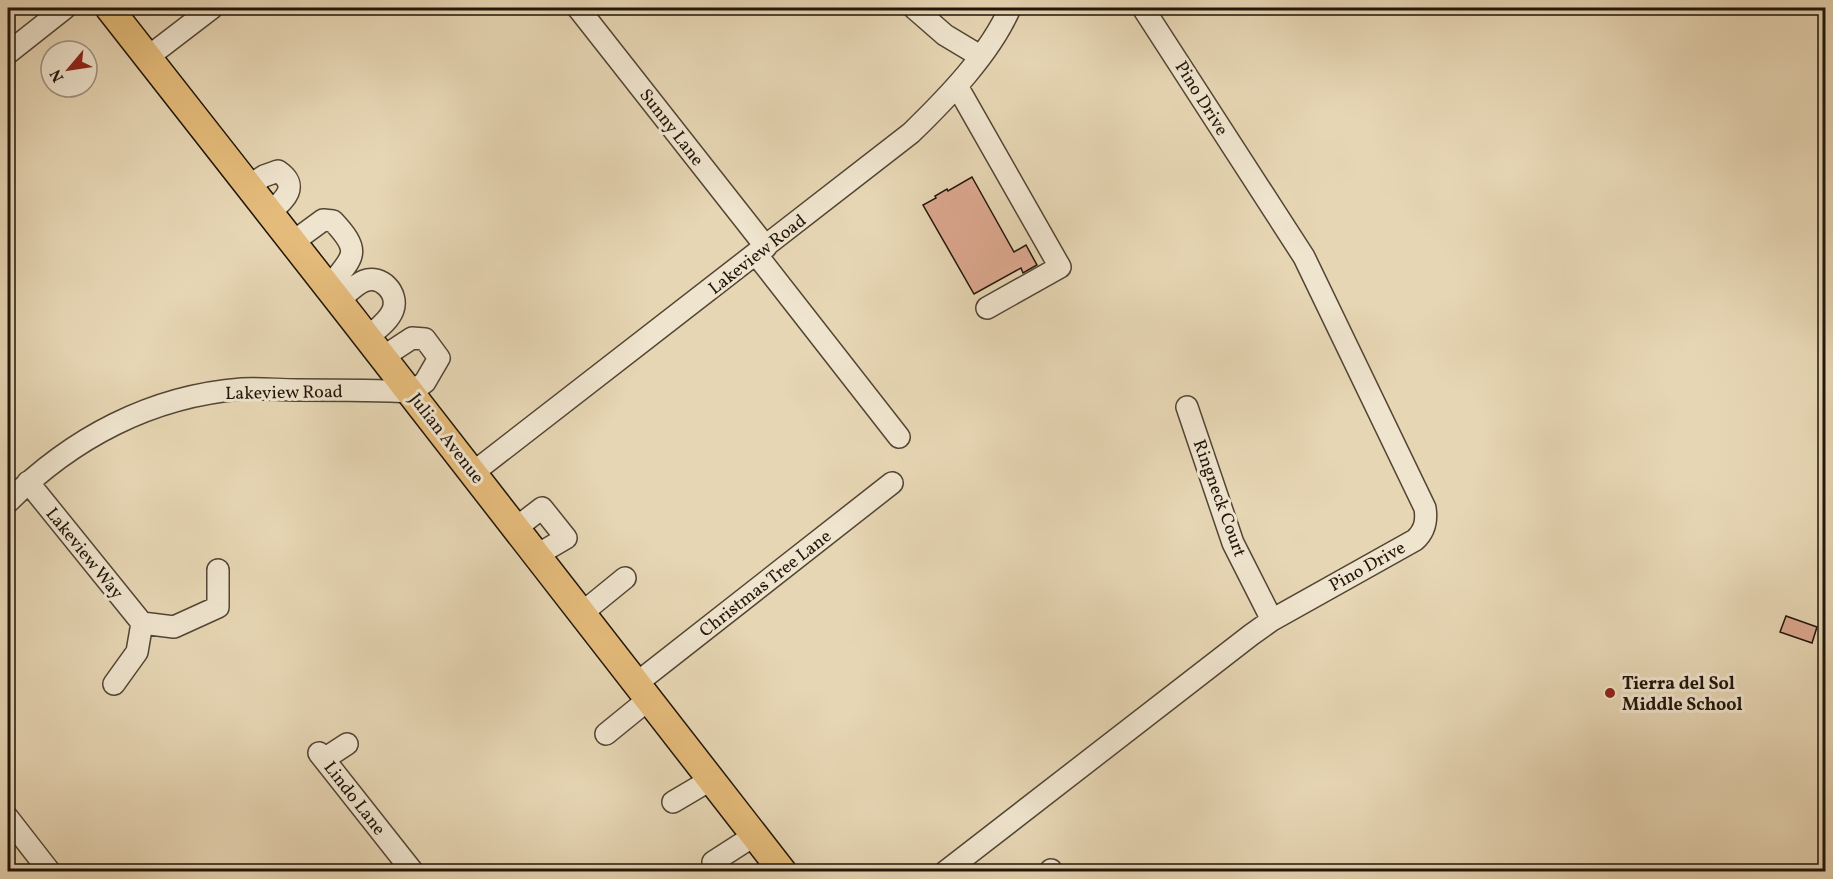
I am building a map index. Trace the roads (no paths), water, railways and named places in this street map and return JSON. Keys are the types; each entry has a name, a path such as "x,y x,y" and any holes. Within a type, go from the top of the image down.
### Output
{"main road":[{"name":"Julian Avenue","path":"109,8 250,185 333,295 412,392 783,872"}],"street":[{"path":"8,53 65,8"},
{"path":"148,57 212,8"},
{"name":"Sunny Lane","path":"578,8 899,437"},
{"path":"914,8 945,35 980,56"},
{"name":"Lakeview Road","path":"474,472 902,140 957,86 1003,23 1010,8"},
{"name":"Pino Drive","path":"945,872 1272,620 1415,540 1426,523 1425,508 1304,257 1143,8"},
{"path":"957,86 1060,267 987,308"},
{"path":"293,242 323,220 333,221 348,237 353,248 352,257 333,295"},
{"path":"333,295 363,282 376,280 388,286 394,298 393,310 376,347"},
{"path":"376,347 412,338 425,339 439,358 425,382 412,392"},
{"name":"Lakeview Road","path":"8,502 28,482 63,455 95,435 140,412 174,401 243,389 412,392"},
{"name":"Ringneck Court","path":"1187,406 1233,543 1272,620"},
{"name":"Lakeview Way","path":"28,482 142,623"},
{"name":"Christmas Tree Lane","path":"606,735 643,691 892,483"},
{"path":"114,684 137,652 142,623 174,627 218,607 218,570"},
{"path":"582,613 625,578"},
{"name":"Lindo Lane","path":"347,744 322,756 413,872"},
{"path":"674,801 712,779"},
{"path":"8,818 50,872"},
{"path":"719,872 713,862 755,835"}],"place":[{"name":"Tierra del Sol Middle School","path":"1610,693"}]}
